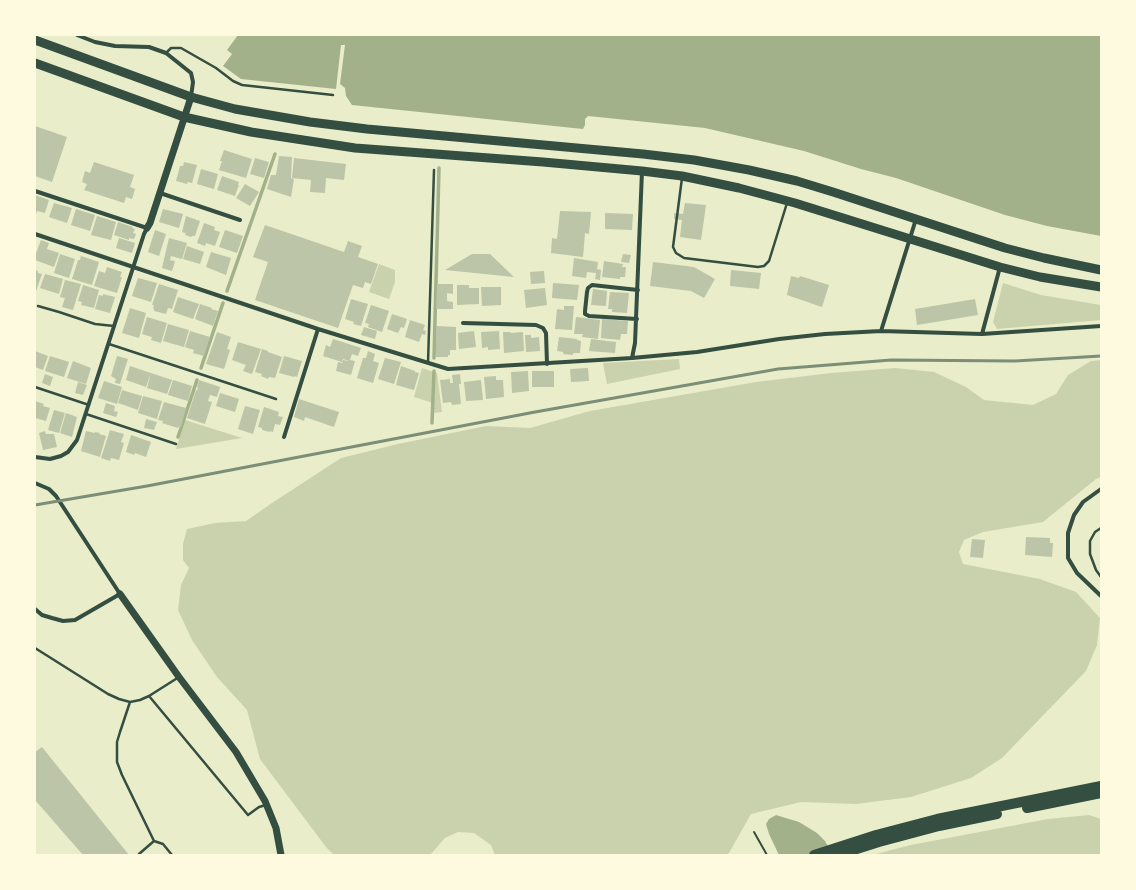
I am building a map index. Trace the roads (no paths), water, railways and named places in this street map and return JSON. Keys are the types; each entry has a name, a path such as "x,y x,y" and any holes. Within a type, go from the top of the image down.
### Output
{"highway":[{"path":"35,40 191,97 235,109 310,122 367,129 643,154 694,160 749,170 797,182 917,218 1005,248 1051,260 1101,270"},
{"path":"37,66 184,117 251,132 354,148 543,162 682,176 739,188 788,201 1000,267 1040,277 1101,286"},
{"path":"814,855 877,838 937,819 1101,786"},
{"path":"838,855 877,838 1101,793"}],"street":[{"path":"35,457 50,459 61,456 68,452 77,440 144,234 150,223 160,193 191,97 193,82 191,73 166,52 149,47 115,46 95,42 77,35"},
{"path":"632,358 635,343 638,290 642,171"},
{"path":"35,191 147,228"},
{"path":"160,193 240,220"},
{"path":"881,331 917,218"},
{"path":"35,234 318,329 448,369 547,364 697,352 779,339 825,334 881,331 982,334 1101,326"},
{"path":"982,334 1000,267"},
{"path":"636,319 589,316 585,314 585,311 588,288 592,285 638,290"},
{"path":"463,322 536,324 544,328 546,333 547,364"},
{"path":"284,437 318,329"},
{"path":"35,483 49,489 56,496 120,594 179,677 236,752 266,805 276,828 281,855"},
{"path":"1101,489 1083,502 1074,515 1068,533 1068,558 1077,573 1101,596"},
{"path":"35,609 42,615 52,618 63,621 75,620 120,594"}],"lane":[{"path":"166,52 171,48 181,48 216,68 233,81 242,85 333,95"},
{"path":"428,364 434,170"},
{"path":"682,176 673,247 676,253 684,258 758,267 764,266 769,261 788,201"},
{"path":"38,306 95,324 114,326"},
{"path":"109,344 276,399"},
{"path":"35,388 89,405"},
{"path":"86,414 176,444"},
{"path":"1101,528 1095,532 1090,542 1090,554 1096,570 1101,577"},
{"path":"35,648 108,694 130,702 149,696 179,677"},
{"path":"149,696 248,815 259,807 266,805"},
{"path":"130,702 117,742 117,762 154,841 163,844 172,855"},
{"path":"140,855 139,854 154,841"}],"waterway":[{"path":"227,291 275,154"},
{"path":"434,358 439,168"},
{"path":"201,368 223,303"},
{"path":"432,423 434,371"},
{"path":"178,437 197,380"}],"railway":[{"path":"35,505 147,486 535,412 778,369 891,360 1015,361 1101,356"}]}
